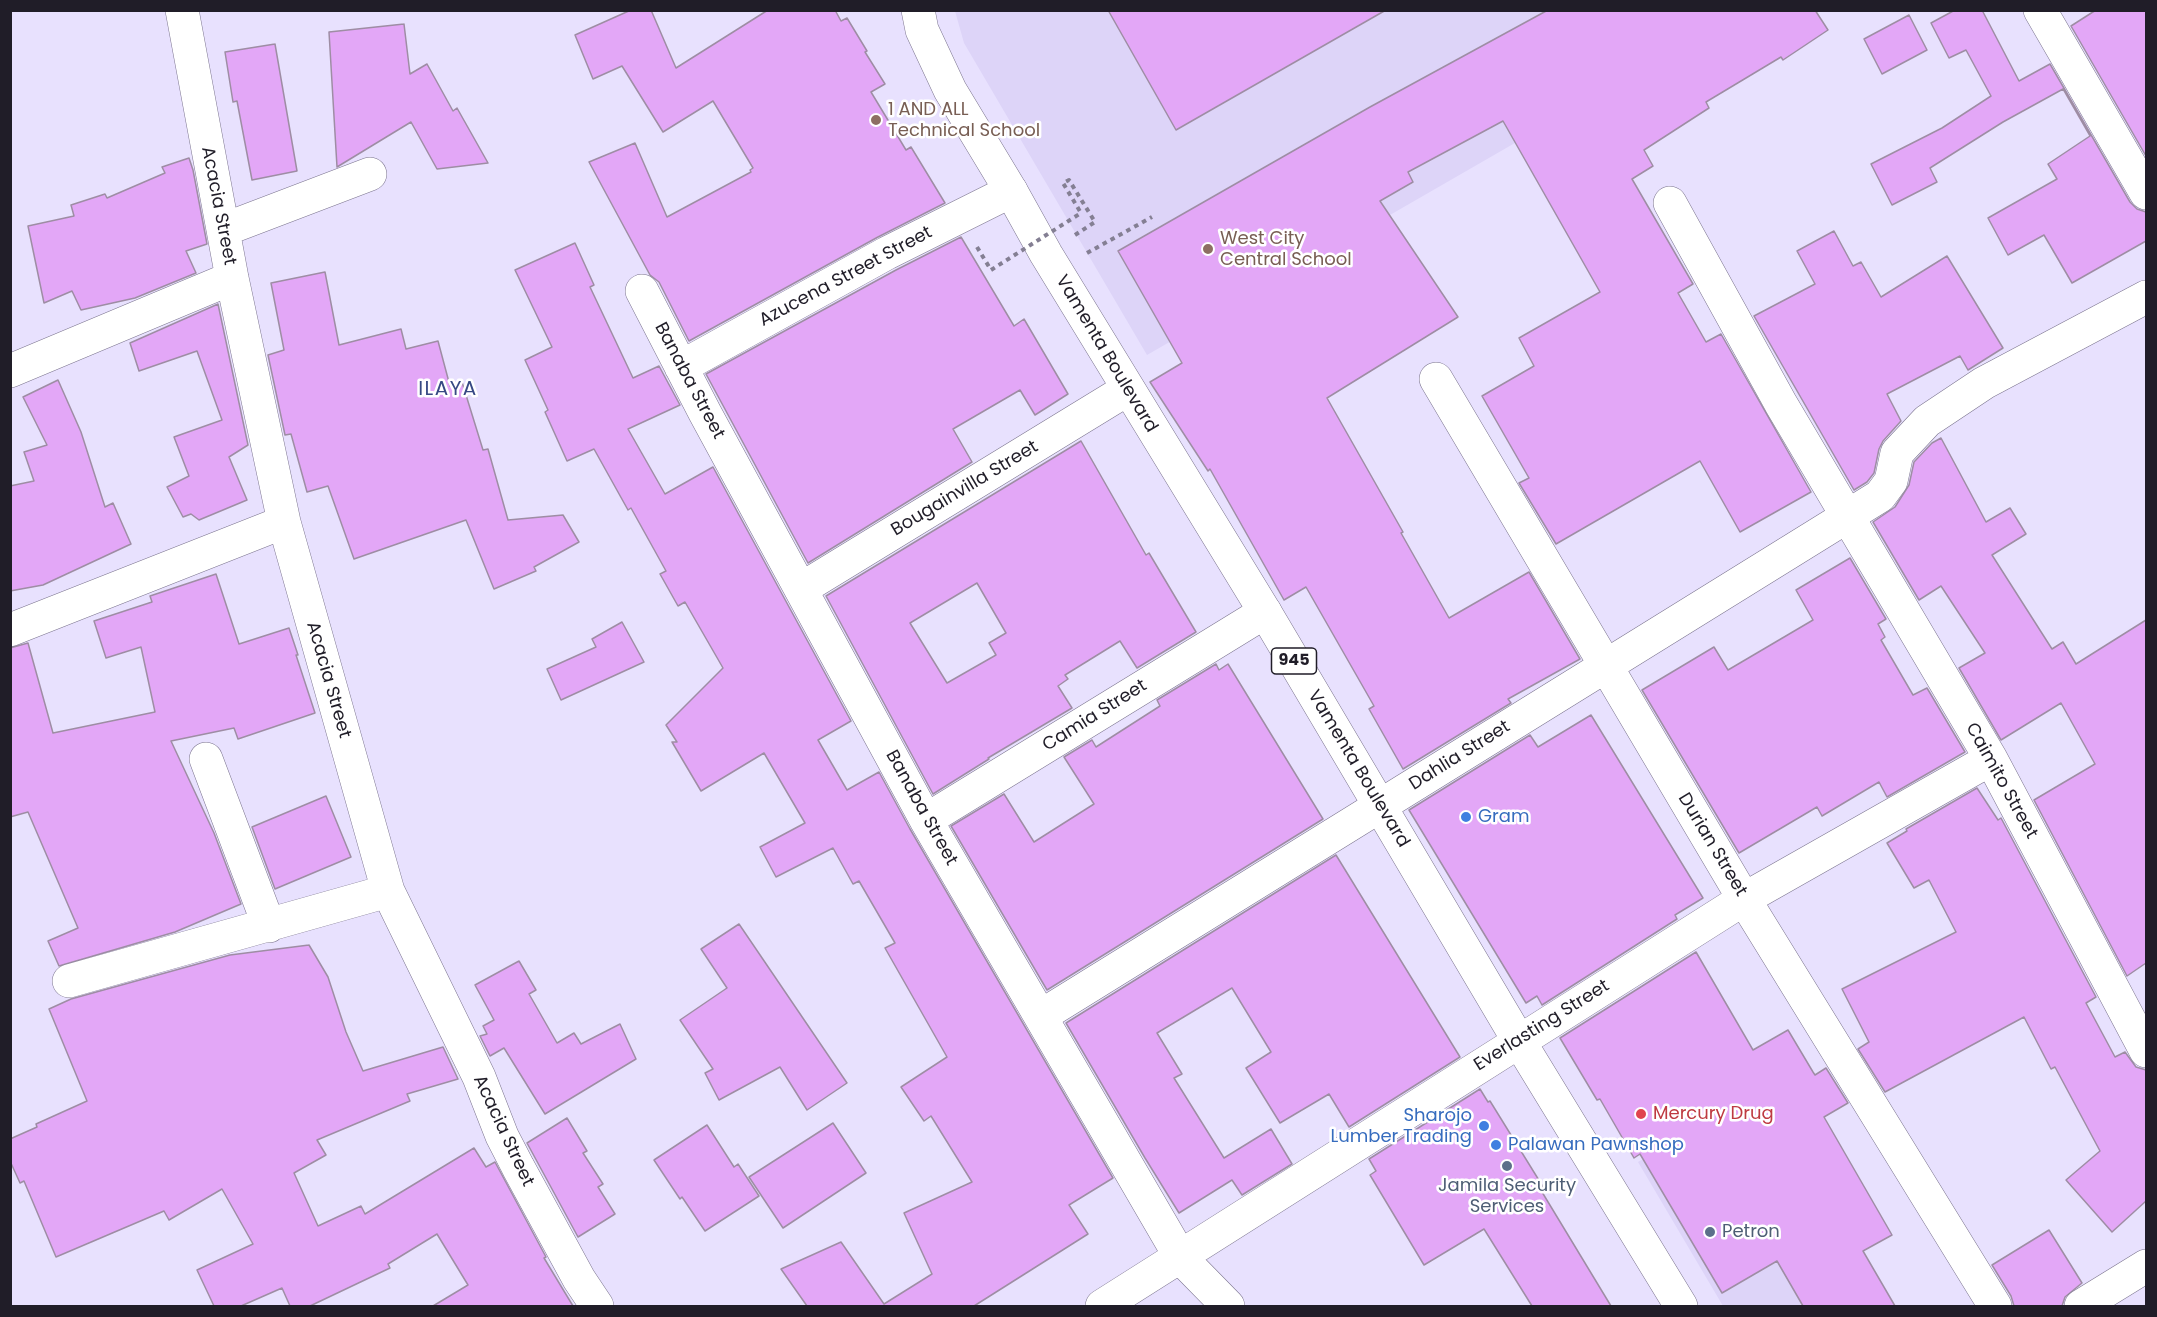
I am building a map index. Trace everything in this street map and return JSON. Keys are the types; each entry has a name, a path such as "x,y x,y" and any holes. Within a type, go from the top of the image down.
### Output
{"street":[{"name":"Acacia Street","path":"182,10 232,278 284,522 388,891 479,1077 502,1136 579,1279 597,1306"},
{"name":"Vamenta Boulevard","path":"918,10 922,30 950,90 1056,271 1265,612 1519,1041 1681,1306"},
{"path":"2040,10 2146,194"},
{"path":"223,230 370,174"},
{"name":"Azucena Street Street","path":"681,367 887,253 1011,191"},
{"name":"Caimito Street","path":"1670,203 1781,404 1990,759 2146,1050"},
{"path":"10,371 232,278"},
{"name":"Banaba Street","path":"642,291 926,820 1181,1258 1228,1306"},
{"name":"Dahlia Street","path":"1041,1016 1880,496 1891,481 1897,453 1927,421 1984,383 2146,297"},
{"name":"Durian Street","path":"1436,379 1744,899 1995,1306"},
{"name":"Bougainvilla Street","path":"801,589 1128,389"},
{"path":"10,630 284,522"},
{"name":"Camia Street","path":"926,820 1265,612"},
{"path":"206,759 269,926"},
{"name":"Everlasting Street","path":"1102,1306 1744,899 1990,759"},
{"path":"69,981 388,891"},
{"path":"2081,1306 2146,1266"}],"path":[{"path":"991,270 1081,213 1063,183 1069,180 1095,222"},
{"path":"1056,271 1152,217"}],"shaded area":[{"name":"West City Central School","path":"955,11 1744,11 1147,355 964,43"},
{"path":"1722,1113 1826,1290 1798,1306 1723,1306 1638,1162"}],"building":[{"path":"631,10 651,10 676,68 768,10 835,10 841,21 847,18 885,84 871,92 906,150 911,147 945,203 878,237 689,341 659,282 650,275 589,162 635,143 667,217 751,172 753,168 713,101 663,132 622,66 593,79 575,35"},
{"path":"1108,10 1386,10 1176,130"},
{"path":"1548,10 1815,10 1828,30 1783,60 1781,57 1706,102 1709,108 1644,150 1653,166 1632,179 1693,284 1678,293 1706,342 1721,334 1811,492 1740,532 1700,461 1556,544 1519,483 1529,478 1482,396 1534,366 1519,338 1600,292 1503,121 1408,172 1413,182 1380,201 1458,317 1327,398 1449,618 1529,572 1580,659 1508,699 1511,703 1403,769 1369,709 1374,706 1306,587 1284,600 1210,469 1208,471 1150,382 1182,363 1118,251 1370,107"},
{"path":"1955,10 1982,10 2019,81 2050,64 2130,202 2137,209 2146,212 2146,241 2072,283 2044,235 2008,255 1988,218 2057,179 2048,164 2090,136 2063,89 2003,122 1930,168 1937,182 1892,205 1871,164 1942,128 1991,96 1966,50 1949,58 1931,23"},
{"path":"2096,10 2146,10 2146,156 2071,26"},
{"path":"1909,15 1927,50 1882,74 1864,39"},
{"path":"404,24 410,74 427,64 453,111 457,108 488,163 437,169 411,122 337,167 329,32"},
{"path":"275,44 297,171 252,180 237,101 233,102 225,52"},
{"path":"189,158 207,244 186,251 196,273 135,298 81,310 72,291 44,303 28,226 74,216 71,205 105,194 107,198 165,173 162,167"},
{"path":"1834,231 1853,266 1861,262 1881,297 1947,256 2003,348 1968,370 1960,356 1887,394 1901,421 1883,441 1874,473 1867,482 1854,490 1754,316 1815,284 1797,251"},
{"path":"961,237 1014,326 1024,319 1068,394 1035,415 1020,390 953,429 972,462 808,563 706,374"},
{"path":"575,243 594,285 590,287 633,378 659,366 680,405 628,429 665,494 713,467 851,721 818,740 847,790 879,772 1113,1178 1069,1205 1088,1234 974,1306 807,1306 781,1269 841,1242 884,1304 932,1274 904,1213 972,1182 931,1116 924,1121 901,1087 947,1057 885,948 895,943 859,881 853,884 833,848 776,877 760,847 805,823 764,753 701,791 672,742 677,742 666,725 723,668 685,602 678,606 660,574 666,571 631,508 628,510 594,449 567,461 545,412 548,410 525,360 552,347 515,270"},
{"path":"325,272 339,345 401,329 406,349 438,341 450,386 462,382 483,450 488,449 508,520 563,515 579,542 534,567 536,571 494,589 466,520 354,559 328,486 307,492 291,434 285,435 268,355 284,350 271,283"},
{"path":"218,304 248,445 229,457 247,500 199,520 191,514 183,517 167,487 189,476 174,437 222,420 197,351 139,371 130,343"},
{"path":"58,380 81,432 105,507 113,503 131,544 43,585 10,591 10,486 34,481 24,452 47,445 23,397"},
{"path":"1941,438 1986,522 2010,508 2026,534 1992,555 2052,649 2063,642 2076,664 2146,620 2146,963 2127,976 2034,800 2095,764 2061,703 2001,740 1959,668 1985,653 1941,586 1919,600 1873,522 1895,507 1909,485 1914,462 1932,443"},
{"path":"1081,441 1146,555 1149,553 1196,632 1137,668 1120,641 1065,675 1068,679 1058,686 1072,708 933,794 826,596","holes":["977,583 1006,633 989,643 996,655 947,683 910,623"]},
{"path":"1850,558 1886,619 1878,624 1885,637 1881,640 1913,695 1927,688 1965,752 1887,797 1879,782 1822,816 1817,807 1739,853 1642,690 1714,647 1728,670 1813,620 1796,590"},
{"path":"216,574 239,644 289,628 315,713 238,739 234,728 171,741 214,833 241,904 175,932 59,966 48,941 78,928 28,812 10,817 10,648 28,643 53,733 155,712 141,647 106,658 94,621 152,602 150,596"},
{"path":"622,622 644,662 561,700 547,669 596,647 592,639"},
{"path":"1216,664 1219,670 1228,664 1323,819 1047,990 951,826 1004,794 1034,842 1094,804 1064,757 1092,740 1096,747 1160,706 1157,700"},
{"path":"1591,715 1703,898 1675,915 1677,919 1542,1005 1537,996 1526,1003 1409,810 1530,735 1538,747"},
{"path":"1977,788 1998,820 2001,818 2096,997 2086,1003 2115,1057 2125,1052 2136,1067 2146,1070 2146,1201 2112,1232 2066,1180 2100,1151 2055,1067 2051,1069 2024,1017 1885,1092 1858,1049 1869,1042 1842,989 1956,932 1929,880 1914,888 1887,843 1907,831 1906,829"},
{"path":"326,796 351,857 275,889 252,827"},
{"path":"1336,855 1460,1057 1349,1127 1329,1094 1280,1123 1246,1068 1271,1052 1232,988 1157,1033 1182,1074 1174,1078 1224,1158 1271,1129 1292,1164 1242,1195 1232,1180 1179,1213 1066,1023"},
{"path":"739,924 847,1083 807,1110 780,1067 719,1100 705,1073 713,1069 680,1020 727,988 701,949"},
{"path":"309,945 328,977 346,1032 363,1071 443,1047 458,1079 407,1094 410,1101 317,1140 326,1155 294,1173 318,1226 361,1206 365,1214 474,1148 486,1167 495,1162 546,1257 544,1258 573,1306 433,1306 468,1285 437,1234 388,1264 390,1268 310,1306 290,1306 282,1288 241,1306 214,1306 197,1270 253,1244 222,1189 169,1220 164,1211 56,1257 24,1181 20,1183 10,1161 10,1139 37,1127 36,1124 87,1101 49,1009 71,999 230,955"},
{"path":"1696,952 1753,1050 1788,1030 1815,1075 1826,1068 1848,1103 1824,1117 1892,1235 1863,1251 1895,1306 1803,1306 1777,1261 1722,1293 1640,1154 1634,1158 1600,1099 1597,1100 1560,1038"},
{"path":"519,961 536,990 529,994 557,1043 574,1033 581,1044 620,1024 636,1059 545,1114 504,1048 490,1056 480,1036 487,1034 483,1026 494,1020 475,985"},
{"path":"1480,1089 1488,1102 1490,1101 1545,1190 1542,1192 1611,1306 1532,1306 1484,1229 1424,1265 1370,1175 1376,1171 1369,1159"},
{"path":"567,1118 587,1151 583,1153 603,1184 598,1187 615,1214 578,1237 527,1143"},
{"path":"833,1123 866,1173 783,1228 749,1177"},
{"path":"707,1125 734,1167 738,1164 759,1196 705,1231 654,1160"},
{"path":"2049,1230 2082,1283 2065,1297 2062,1306 2014,1306 2011,1296 1992,1265"}],"place":[{"name":"1 AND ALL Technical School","path":"876,120"},
{"name":"West City Central School","path":"1208,249"},
{"name":"Gram","path":"1466,817"},
{"name":"Mercury Drug","path":"1641,1114"},
{"name":"Sharojo Lumber Trading","path":"1484,1126"},
{"name":"Palawan Pawnshop","path":"1496,1145"},
{"name":"Jamila Security Services","path":"1507,1166"},
{"name":"Petron","path":"1710,1232"}],"district":[{"name":"ILAYA","path":"448,390"}]}
